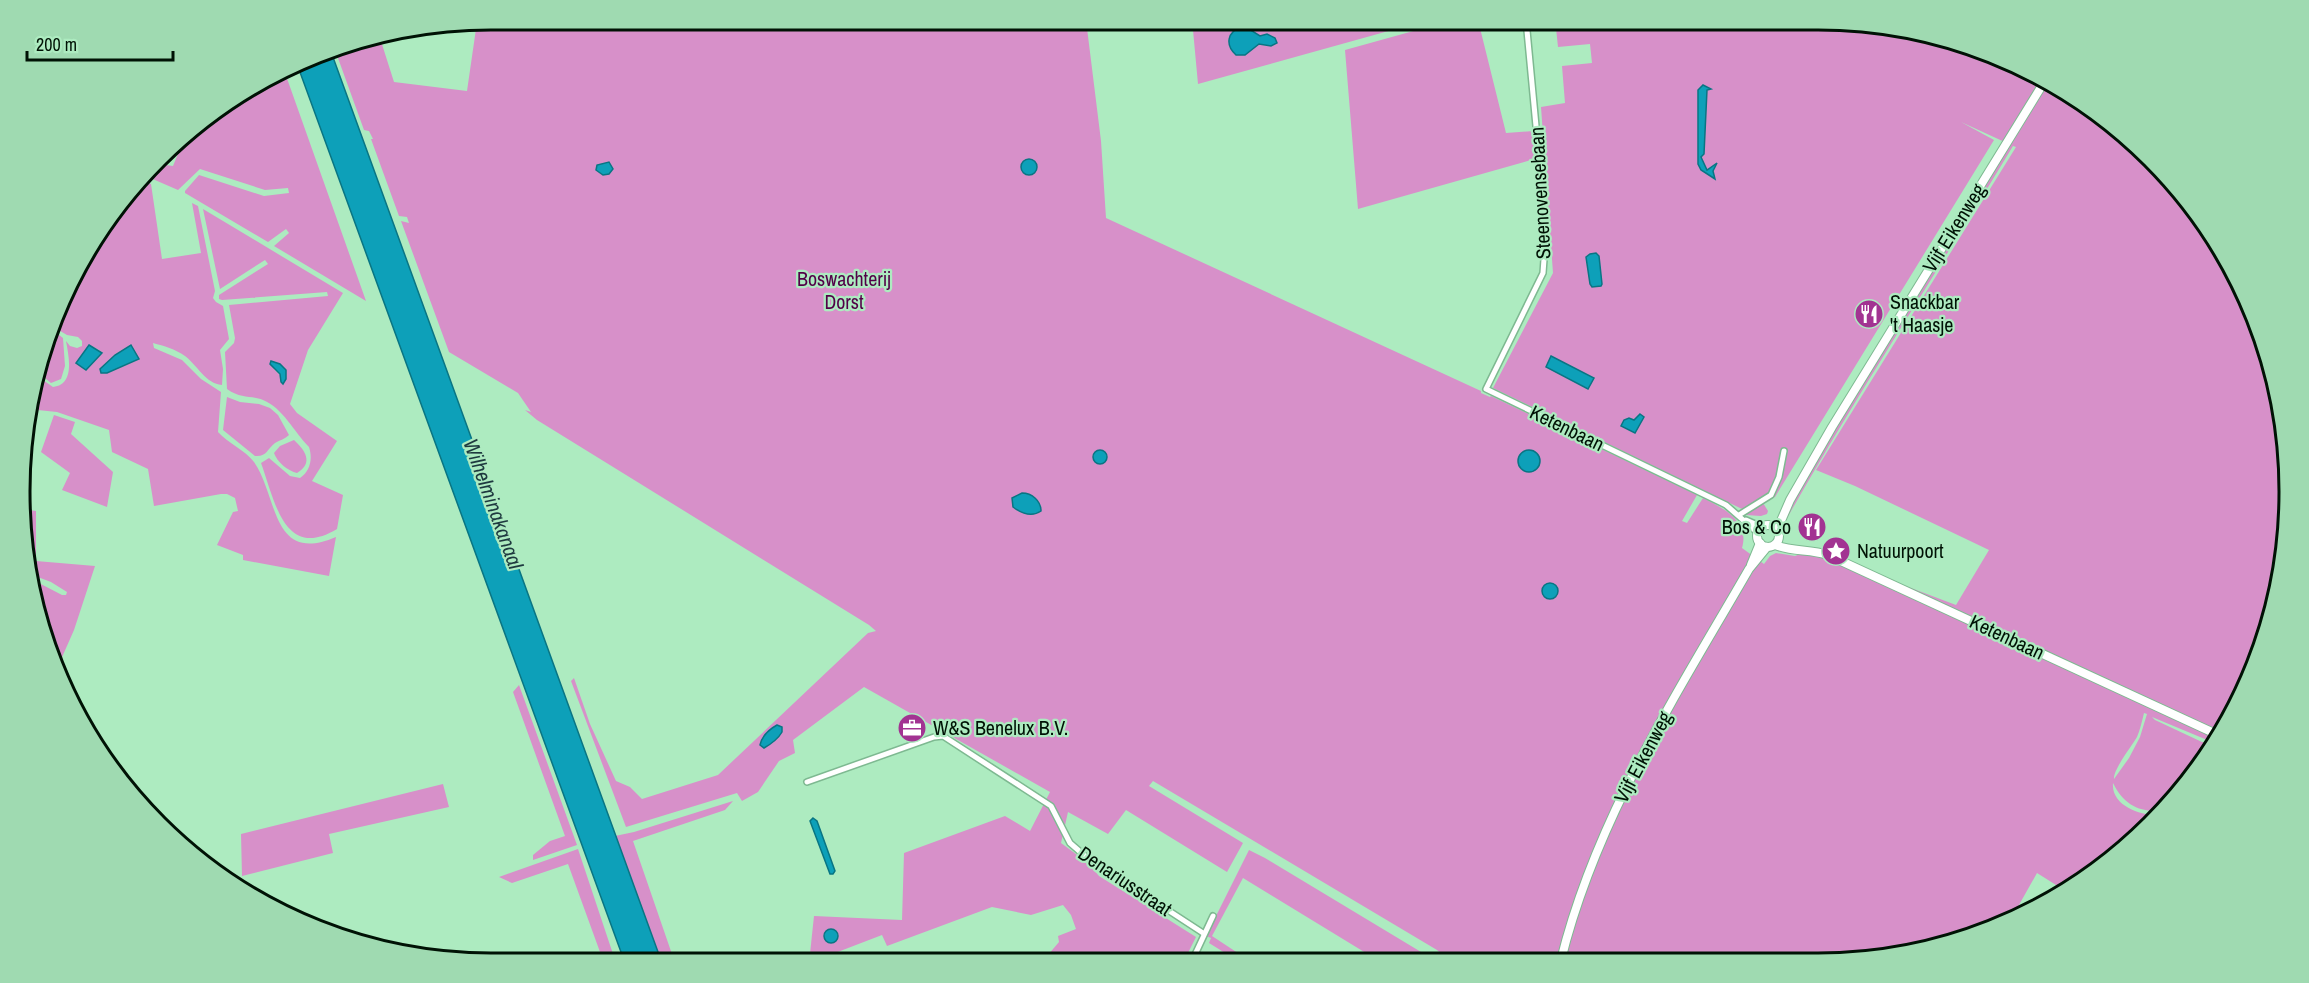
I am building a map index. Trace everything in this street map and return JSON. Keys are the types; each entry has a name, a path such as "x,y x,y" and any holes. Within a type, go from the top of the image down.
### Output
{"main road":[{"name":"Vijf Eikenweg","path":"1563,953 1589,874 1616,807 1658,729 1768,536 2041,88"},
{"name":"Ketenbaan","path":"1768,536 1796,550 1828,555 2211,732"}],"street":[{"name":"Steenovensebaan","path":"1486,389 1543,273 1545,261 1546,232 1527,30"},
{"name":"Ketenbaan","path":"1486,389 1726,505 1768,536"},
{"path":"1740,517 1771,495 1779,477 1784,450"},
{"name":"Denariusstraat","path":"807,782 934,737 943,736 1052,806 1066,838 1073,847 1203,933"},
{"path":"1195,953 1213,916"}],"green space":[{"name":"Boswachterij Dorst","path":"1087,30 1101,141 1106,218 1481,391 1481,393 1697,495 1682,521 1687,523 1703,498 1711,502 1733,517 1742,530 1742,548 1764,564 1770,556 1776,553 1795,556 1803,553 1821,554 1956,605 1989,550 1855,486 1816,470 2016,147 2013,146 1870,378 1786,520 1784,518 1821,450 2009,144 1961,122 1994,140 1775,497 1742,509 1493,388 1553,273 1541,107 1565,103 1562,66 1592,63 1590,44 1558,47 1556,30 1848,31 1908,39 1966,54 2048,92 2098,125 2122,145 2144,165 2184,211 2201,235 2231,287 2255,343 2263,372 2270,401 2278,461 2279,492 2275,552 2255,640 2231,696 2206,740 2152,717 2205,742 2184,772 2151,811 2138,808 2126,801 2113,783 2116,797 2121,803 2134,811 2148,814 2122,838 2098,858 2057,886 2037,873 2018,907 1966,929 1908,944 1848,952 1817,953 1441,953 1153,781 1149,786 1243,843 1227,872 1126,810 1108,834 1068,812 1061,843 1088,863 1099,876 1196,937 1188,953 1050,953 1059,942 1058,936 1076,929 1071,915 1063,905 1031,915 992,907 887,946 882,935 835,953 810,953 814,916 902,920 904,853 1005,816 1030,831 1050,792 864,687 793,740 795,753 779,761 758,792 742,801 737,793 626,827 571,681 574,678 590,724 616,781 630,787 642,799 718,775 868,633 876,631 537,420 525,410 531,412 518,393 449,352 401,221 409,223 407,217 399,216 371,139 373,139 369,131 364,130 337,56 382,44 394,82 467,91 476,31","holes":["2144,713 2147,714 2140,737 2129,758 2114,779 2119,764 2137,737"]},
{"path":"1193,30 1235,30 1228,40 1271,46 1250,30 1392,30 1198,84"},
{"path":"1417,30 1480,30 1506,133 1533,131 1535,159 1358,209 1345,50"},
{"path":"287,78 366,301 274,246 289,233 286,229 268,242 185,193 199,175 264,196 289,193 288,188 265,190 200,169 178,190 152,179 165,165 173,166 178,153 211,125 235,108"},
{"path":"149,183 151,184 162,259 201,253 192,203 198,206 215,291 213,298 223,306 229,339 220,350 223,369 222,385 211,381 177,351 153,343 154,348 182,360 201,379 221,392 218,432 254,462 262,476 273,508 288,535 299,542 315,543 336,537 329,576 243,560 243,555 217,545 233,512 238,511 235,498 221,494 154,506 148,469 112,452 109,430 57,412 38,410 44,381 53,387 60,385 68,376 66,341 70,346 77,348 82,346 82,341 78,337 59,330 78,287 108,235","holes":["89,345 99,350 101,354 86,370 76,363","131,345 135,361 107,373 101,373 100,369 115,355"]},
{"path":"203,209 343,293 308,350 290,404 297,413 337,441 312,481 343,495 337,529 319,537 305,538 293,532 284,522 271,494 261,463 269,458 290,476 300,478 310,464 309,447 282,414 270,404 227,389 225,352 234,343 235,338 229,305 328,296 327,292 219,299 219,295 268,264 265,260 220,289","holes":["271,361 278,363 286,370 286,379 283,384"]},
{"path":"58,334 63,338 65,366 61,379 51,383 45,378"},
{"path":"227,397 270,408 278,415 289,435 275,443 264,454 255,456 223,430"},
{"path":"54,415 75,422 71,434 113,472 107,507 62,490 70,473 41,452"},
{"path":"294,440 306,456 305,465 297,473 283,466 274,453 280,446"},
{"path":"1763,503 1768,511 1767,514 1746,515 1748,511"},
{"path":"31,510 36,511 36,561 95,566 74,630 61,659 54,640 39,583 62,595 66,595 67,592 38,577 34,552"},
{"path":"519,685 577,845 533,860 533,855 550,841 565,836 513,692"},
{"path":"443,784 449,807 329,834 333,853 242,876 241,834"},
{"path":"733,801 725,810 633,841 672,953 658,953 615,836"},
{"path":"578,849 613,953 600,953 568,864 512,883 499,877"},
{"path":"1249,850 1423,953 1366,953 1243,878 1212,936 1238,953 1225,953 1209,943 1211,938 1206,936"}],"water":[{"path":"1251,30 1260,36 1267,34 1275,38 1277,43 1271,46 1259,44 1245,55 1236,55 1229,43 1233,32"},
{"name":"Wilhelminakanaal","path":"333,58 658,953 621,953 300,72"},
{"path":"1703,85 1711,89 1707,90 1704,154 1701,157 1707,170 1717,163 1713,171 1715,179 1701,170 1698,164 1698,90"},
{"path":"1026,159 1032,159 1037,167 1035,173 1026,175 1021,170 1021,164"},
{"path":"609,162 613,169 609,174 603,175 596,170 597,165"},
{"path":"1596,253 1599,256 1602,284 1592,287 1586,257"},
{"path":"89,345 102,353 86,370 76,363"},
{"path":"131,345 139,359 107,373 101,373 100,369 115,355"},
{"path":"1551,356 1594,378 1588,389 1546,367"},
{"path":"271,361 280,364 286,370 286,379 283,384 280,374 270,364"},
{"path":"1640,414 1644,417 1635,433 1621,426 1624,420 1629,418 1634,420"},
{"path":"1100,450 1105,452 1107,457 1105,462 1100,464 1095,462 1093,457 1095,452"},
{"path":"1529,450 1537,453 1540,461 1537,469 1529,472 1521,469 1518,461 1521,453"},
{"path":"1022,493 1035,498 1041,511 1023,513 1013,507 1012,498"},
{"path":"1550,583 1556,585 1558,591 1556,597 1550,599 1544,597 1542,591 1544,585"},
{"path":"777,725 782,727 782,732 764,748 760,745 762,739"},
{"path":"813,818 817,821 835,871 833,874 830,874 810,821"},
{"path":"828,929 834,929 838,936 834,943 828,943 824,939 824,933"}],"place":[{"name":"Snackbar 't Haasje","path":"1869,314"},
{"name":"Bos & Co","path":"1812,527"},
{"name":"Natuurpoort","path":"1836,551"},
{"name":"W&S Benelux B.V.","path":"912,728"}]}
